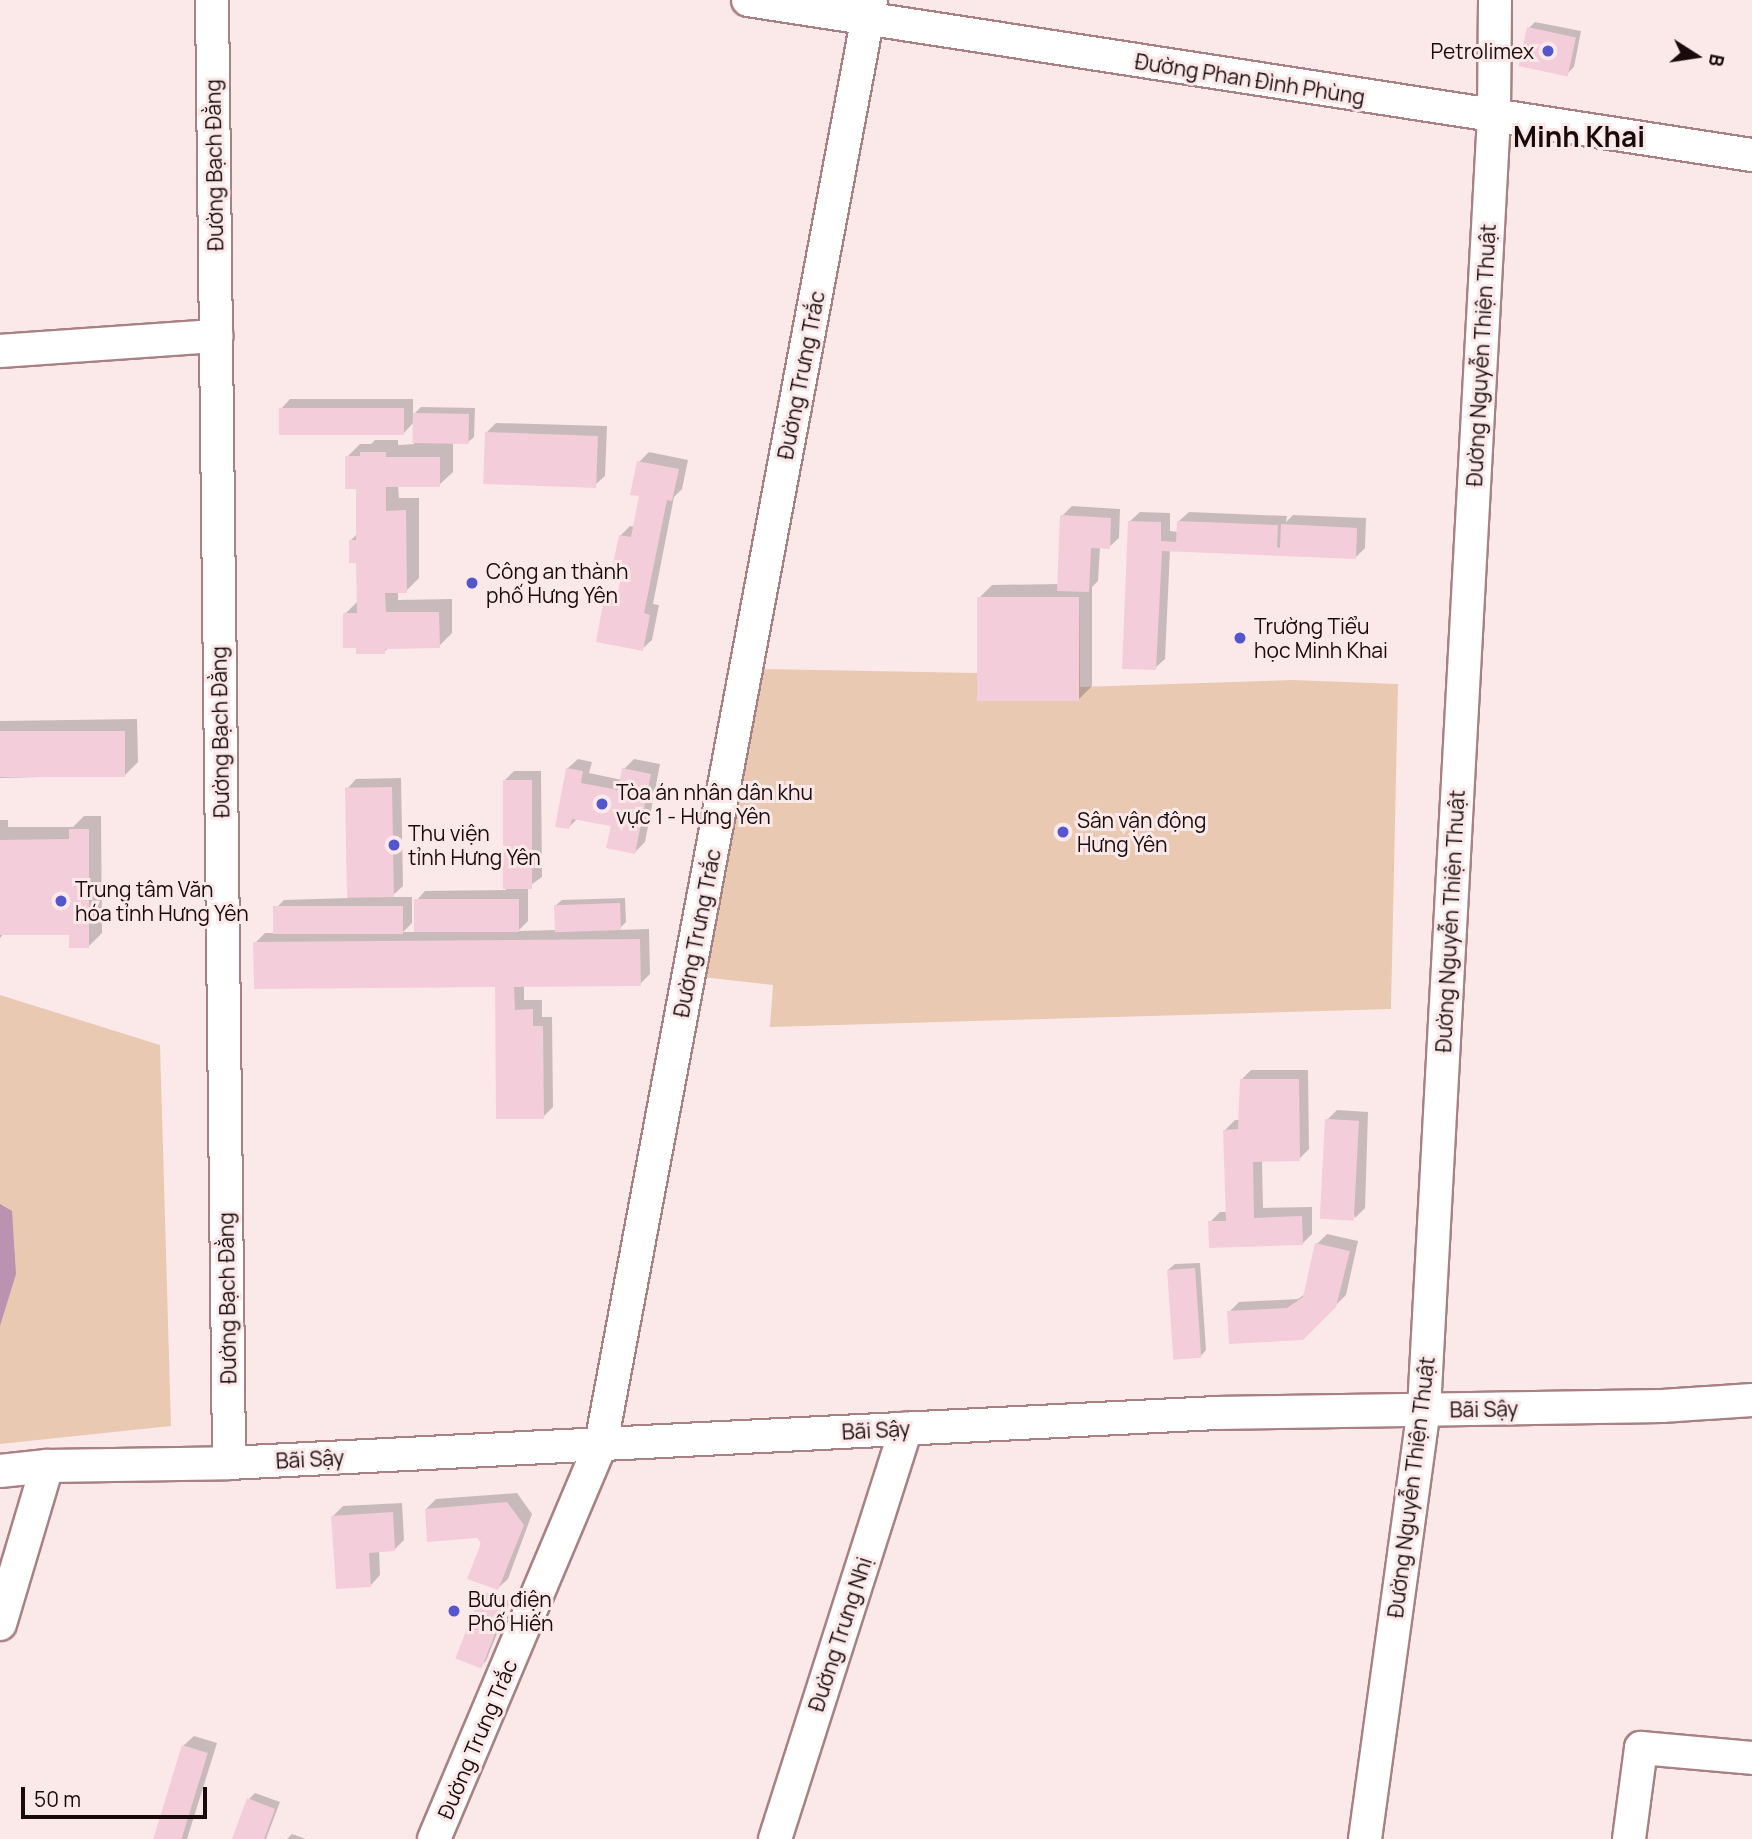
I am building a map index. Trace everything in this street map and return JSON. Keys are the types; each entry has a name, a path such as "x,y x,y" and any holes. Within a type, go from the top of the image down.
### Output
{"street":[{"name":"Đường Bạch Đằng","path":"212,0 229,1463"},
{"name":"Đường Phan Đình Phùng","path":"748,0 870,10 1494,116 1752,155"},
{"name":"Đường Nguyễn Thiện Thuật","path":"1365,1839 1424,1409 1494,116 1494,0"},
{"name":"Đường Trưng Trắc","path":"434,1839 601,1444 870,10"},
{"path":"0,351 216,336"},
{"name":"Bãi Sậy","path":"0,1471 47,1466 229,1463 1215,1413 1662,1406 1752,1400"},
{"name":"Đường Trưng Nhị","path":"775,1839 906,1428"},
{"path":"0,1624 47,1466"},
{"path":"1629,1839 1641,1748 1752,1758"}],"shaded area":[{"name":"Sân vận động Hưng Yên","path":"977,597 1079,597 1080,687 1292,680 1398,684 1391,1009 770,1027 773,985 702,977 763,669 977,673"},
{"path":"0,995 160,1045 171,1426 0,1444"},
{"path":"0,1204 12,1211 16,1274 0,1326"}],"building":[{"name":"Petrolimex","path":"1527,27 1576,37 1568,77 1519,66"},
{"path":"279,408 404,408 404,435 279,435"},
{"path":"413,413 469,414 468,444 412,443"},
{"path":"485,432 598,436 596,488 483,484"},
{"path":"360,452 386,452 386,457 440,457 440,487 386,487 386,511 406,510 407,593 385,593 386,612 439,612 440,648 385,649 385,654 356,654 356,648 343,648 343,613 357,613 356,563 349,563 349,540 356,540 356,489 345,489 345,456 360,456"},
{"path":"637,461 679,469 672,501 667,500 644,613 650,615 643,651 596,642 603,604 615,606 623,566 613,564 619,535 631,537 639,496 630,495"},
{"path":"1060,515 1111,518 1110,549 1091,548 1089,592 1057,591"},
{"path":"1128,521 1161,522 1161,541 1176,542 1177,521 1278,525 1277,547 1280,548 1281,524 1357,528 1356,559 1162,551 1156,670 1122,669"},
{"path":"977,597 1079,597 1079,701 977,701"},
{"path":"0,731 125,731 125,777 0,777"},
{"name":"Tòa án nhân dân khu vực 1 - Hưng Yên","path":"566,768 583,771 581,783 618,790 622,768 651,774 635,854 606,848 611,826 572,819 569,829 555,827"},
{"path":"503,780 532,780 532,889 503,889"},
{"path":"392,787 394,897 347,898 345,788"},
{"path":"69,829 89,829 89,948 69,948 69,935 0,935 0,840 69,839"},
{"path":"414,899 519,899 519,932 414,932"},
{"path":"620,903 621,930 555,932 554,905"},
{"path":"273,906 403,906 403,934 273,934"},
{"path":"640,939 641,986 514,987 515,1010 533,1009 533,1026 543,1026 544,1119 496,1119 495,987 254,989 253,942"},
{"path":"1240,1079 1299,1079 1300,1161 1253,1162 1254,1218 1302,1216 1303,1245 1209,1248 1208,1221 1226,1221 1223,1130 1238,1129"},
{"path":"1325,1119 1359,1121 1354,1221 1320,1219"},
{"path":"1315,1243 1350,1251 1336,1307 1303,1340 1229,1344 1227,1311 1287,1308 1303,1297"},
{"path":"1195,1268 1201,1358 1173,1360 1167,1270"},
{"path":"507,1502 524,1525 498,1590 467,1579 481,1543 477,1538 427,1542 425,1509"},
{"path":"393,1512 395,1551 369,1553 371,1587 336,1589 331,1516"},
{"path":"479,1597 505,1607 481,1669 455,1659"},
{"path":"182,1745 208,1753 181,1839 153,1839"},
{"path":"247,1798 275,1809 264,1839 232,1839"}],"place":[{"name":"Petrolimex","path":"1548,51"},
{"name":"Công an thành phố Hưng Yên","path":"472,583"},
{"name":"Trường Tiểu học Minh Khai","path":"1240,638"},
{"name":"Tòa án nhân dân khu vực 1 - Hưng Yên","path":"602,804"},
{"name":"Sân vận động Hưng Yên","path":"1063,832"},
{"name":"Thu viện tỉnh Hưng Yên","path":"394,845"},
{"name":"Trung tâm Văn hóa tỉnh Hưng Yên","path":"61,901"},
{"name":"Bưu điện Phố Hiến","path":"454,1611"}],"district":[{"name":"Minh Khai","path":"1579,136"}]}
